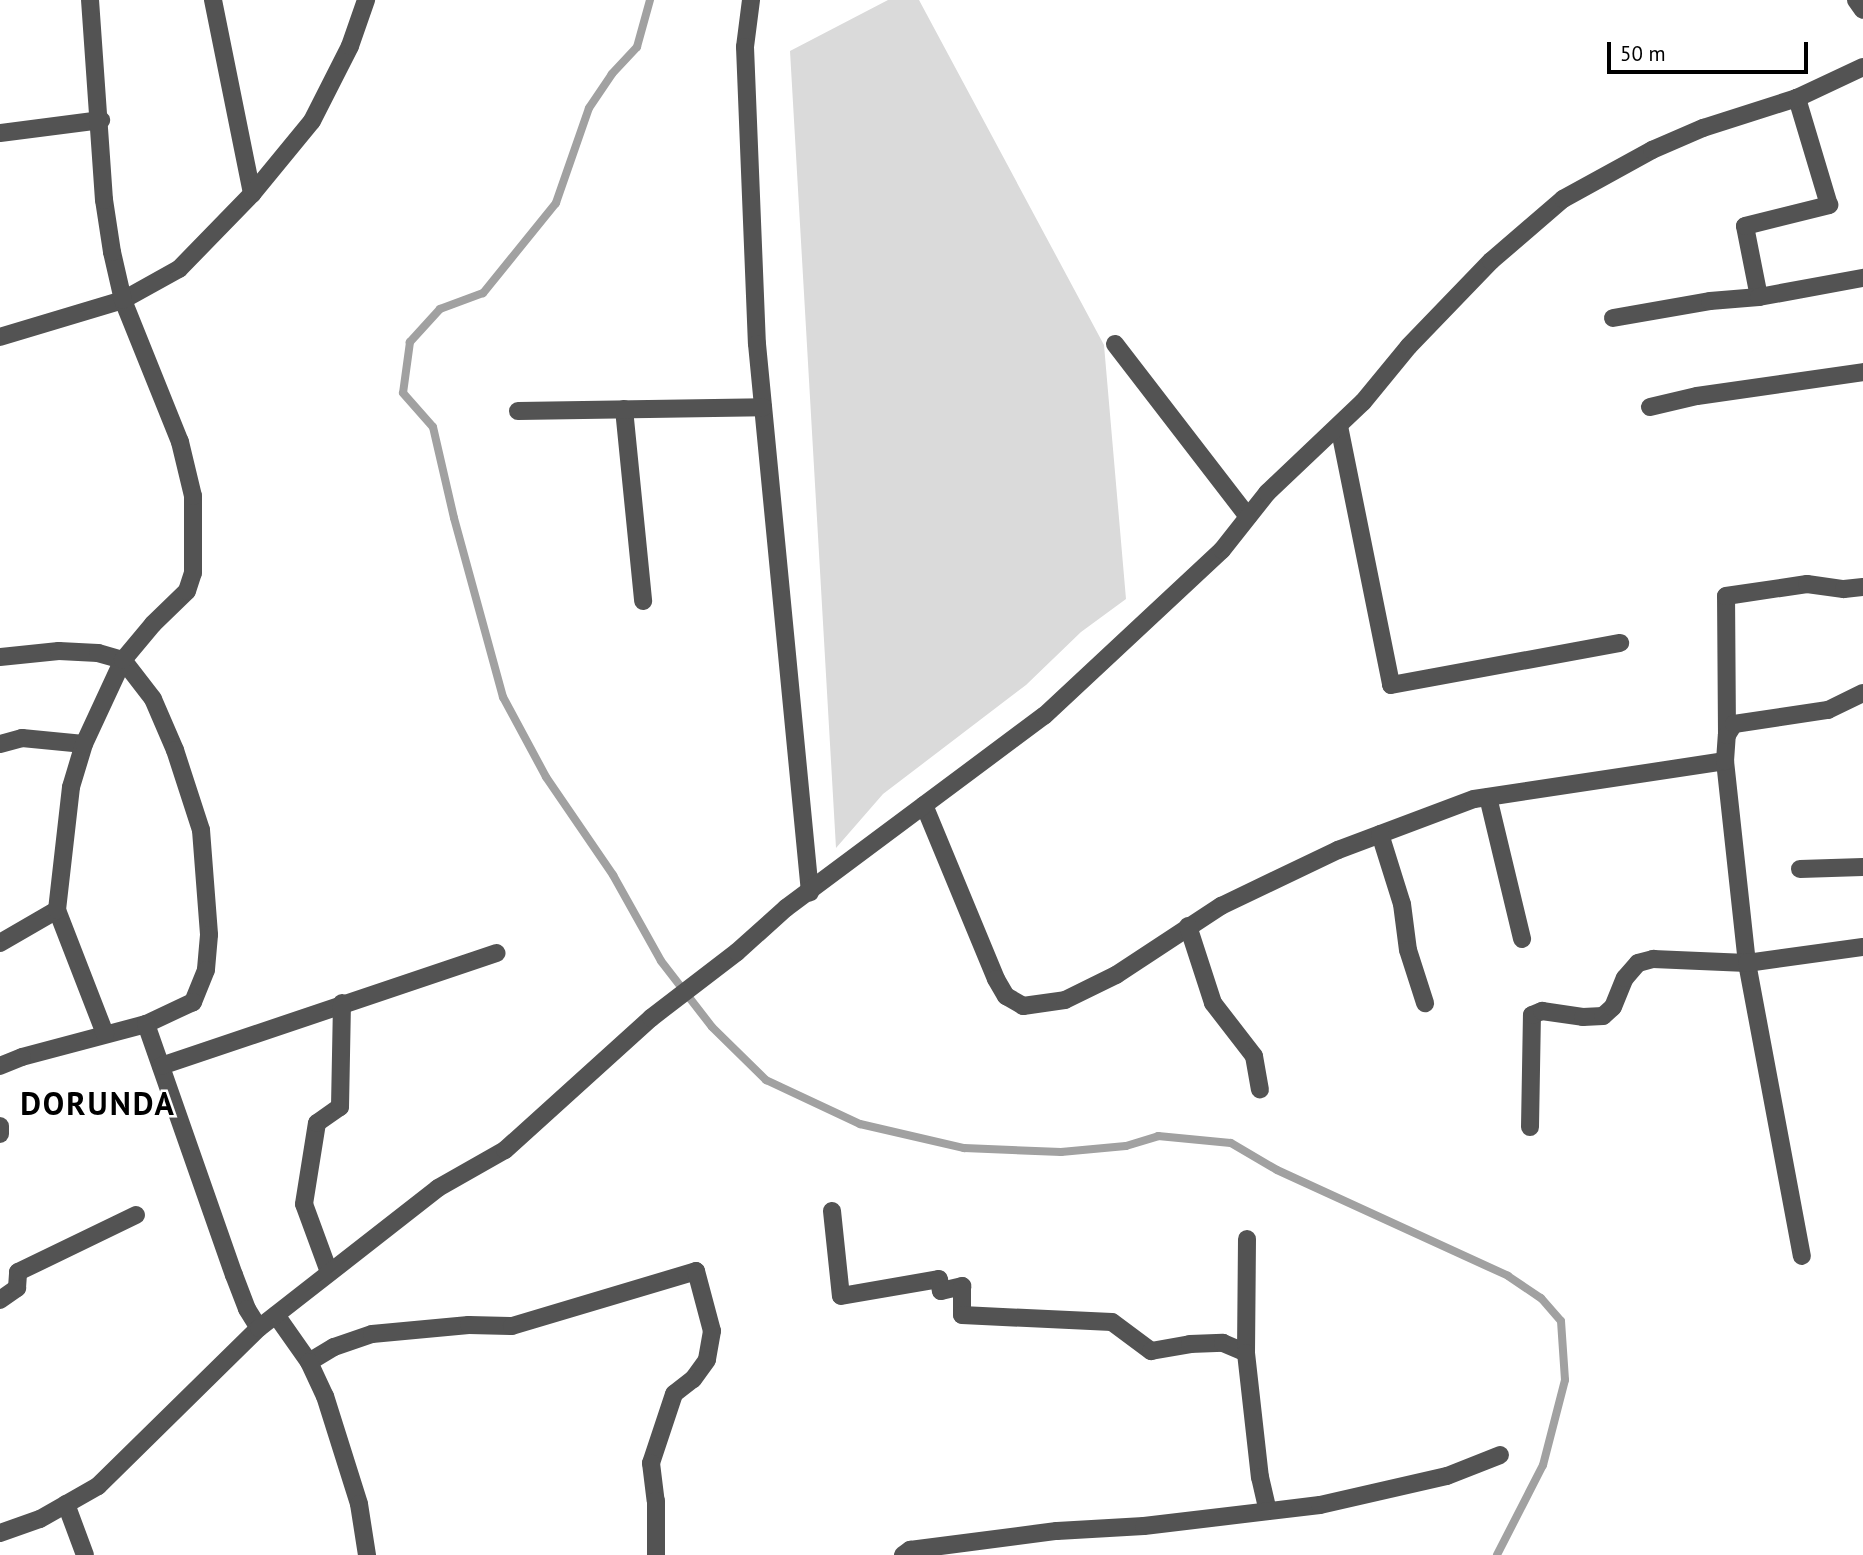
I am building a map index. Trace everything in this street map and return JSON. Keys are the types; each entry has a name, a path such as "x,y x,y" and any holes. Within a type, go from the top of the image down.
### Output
{"street":[{"path":"90,0 101,120 104,200 123,300 165,397 180,442 193,496 195,543 193,573 187,591 153,624 123,660 84,744 71,787 57,910 105,1034"},
{"path":"213,0 252,194"},
{"path":"0,337 123,300 179,269 252,194 312,121 346,56 366,0"},
{"path":"751,0 745,47 757,344 810,892"},
{"path":"1856,0 1863,10"},
{"path":"0,1534 40,1519 99,1486 141,1440 259,1328 438,1188 505,1150 652,1018 737,952 786,908 1044,716 1222,550 1267,493 1339,426 1409,346 1491,261 1563,199 1652,150 1703,128 1797,98 1863,67"},
{"path":"1759,297 1745,226 1829,205 1797,98"},
{"path":"0,133 101,120"},
{"path":"1613,318 1710,301 1759,297 1863,278"},
{"path":"1115,344 1248,517"},
{"path":"1650,407 1697,396 1863,372"},
{"path":"519,411 763,407"},
{"path":"624,409 643,601"},
{"path":"1339,426 1391,685 1620,643"},
{"path":"1802,1255 1746,963 1725,761 1726,596 1807,584 1844,589 1863,587"},
{"path":"0,657 59,652 98,653 123,660 153,699 190,793 201,830 208,903 206,970 193,1002 146,1024 0,1066"},
{"path":"1727,735 1734,724 1828,710 1863,693"},
{"path":"0,744 22,738 84,744"},
{"path":"924,805 996,979 1006,996 1023,1006 1065,1000 1116,975 1221,906 1338,850 1380,834 1488,797 1725,761"},
{"path":"1488,797 1522,939"},
{"path":"1380,834 1402,904 1408,950 1425,1003"},
{"path":"1800,869 1863,867"},
{"path":"0,943 57,910"},
{"path":"1188,926 1213,1003 1254,1056 1260,1089"},
{"path":"1530,1127 1532,1016 1542,1011 1583,1017 1604,1016 1613,1007 1625,978 1638,963 1645,961 1746,963 1863,947"},
{"path":"162,1066 342,1003 497,953"},
{"path":"329,1272 304,1204 317,1123 340,1107 342,1003"},
{"path":"146,1024 234,1275 247,1309 259,1328"},
{"path":"0,1126 0,1134"},
{"path":"832,1211 841,1296 939,1279 941,1290 962,1286 962,1315 1112,1322 1151,1351 1190,1344 1223,1343 1246,1353"},
{"path":"0,1300 17,1288 18,1272 136,1215"},
{"path":"1247,1239 1246,1353 1259,1463 1268,1511"},
{"path":"309,1362 334,1348 372,1334 469,1325 512,1326 696,1272 712,1331 707,1360 693,1379 674,1394 651,1463 656,1501 656,1555"},
{"path":"276,1315 309,1362 325,1396 359,1504 367,1555"},
{"path":"903,1555 910,1550 1057,1531 1144,1526 1320,1505 1447,1476 1500,1455"},
{"path":"65,1504 85,1555"}],"shaded area":[{"path":"888,0 919,0 1104,345 1126,599 1081,632 1026,685 883,794 836,848 790,51"}],"waterway":[{"path":"650,0 637,47 612,74 589,108 556,203 483,293 440,309 410,342 403,393 433,427 454,518 503,697 546,777 613,875 661,961 712,1027 766,1080 860,1124 964,1148 1061,1152 1126,1146 1158,1136 1231,1143 1277,1170 1508,1276 1541,1298 1561,1321 1565,1380 1543,1465 1497,1555"}],"district":[{"name":"DORUNDA","path":"98,1103"}]}
